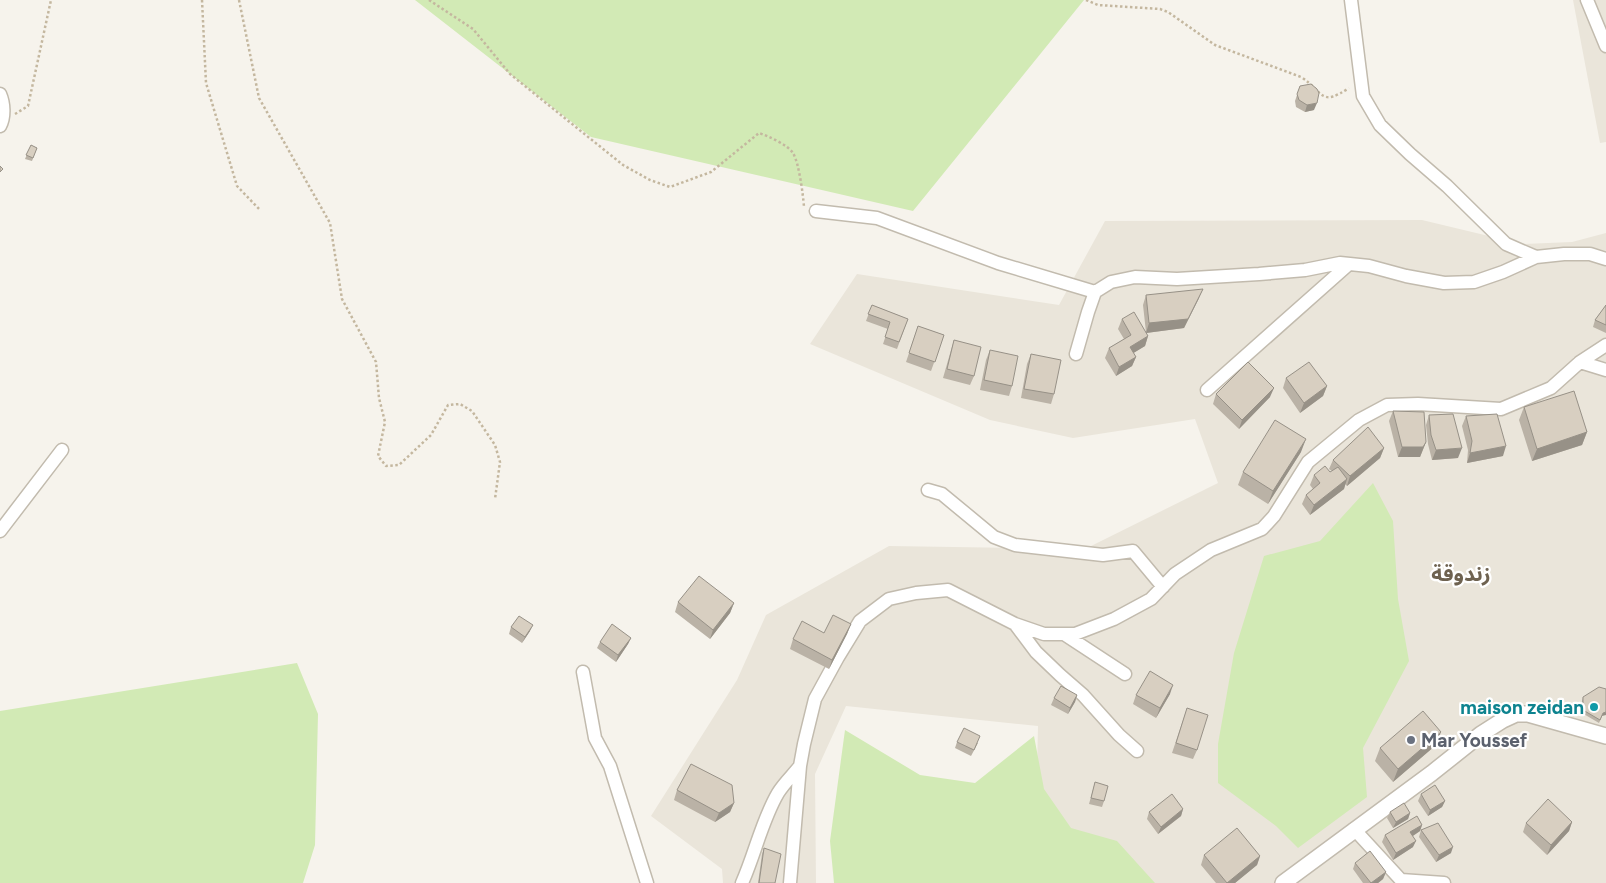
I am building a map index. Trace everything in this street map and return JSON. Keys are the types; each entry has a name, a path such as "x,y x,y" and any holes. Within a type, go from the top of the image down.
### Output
{"street":[{"path":"1351,0 1363,96 1380,125 1447,186 1506,244 1536,257"},
{"path":"1587,0 1606,46"},
{"path":"0,94 3,101 1,124"},
{"path":"816,211 877,218 998,263 1095,292"},
{"path":"1076,354 1095,292 1111,282 1135,277 1177,278 1259,274 1305,270 1340,263 1369,266 1406,276 1444,283 1474,282 1503,272 1536,257 1590,254 1606,258"},
{"path":"1207,390 1348,264"},
{"path":"790,883 800,766 815,699 838,656 860,621 889,599 916,593 948,590 1015,624 1044,634 1074,634 1114,619 1150,599 1175,574 1211,550 1262,529 1274,516 1308,462 1359,420 1386,406 1418,404 1501,408 1551,388 1580,362 1606,345"},
{"path":"1580,362 1606,370"},
{"path":"0,531 62,450"},
{"path":"928,490 942,494 994,537 1015,545 1103,555 1134,551 1163,587"},
{"path":"1015,624 1036,652 1060,676 1083,695 1119,735 1137,751"},
{"path":"1064,634 1125,674"},
{"path":"583,672 595,738 610,766 647,883"},
{"path":"1283,883 1481,734 1516,714 1528,714 1606,736"},
{"path":"742,883 768,813 778,793 800,766"},
{"path":"1354,830 1402,880 1444,883"}],"path":[{"path":"1,124 28,106 51,0"},
{"path":"202,0 206,83 237,186 260,210"},
{"path":"239,0 259,98 330,223 342,299 376,362 379,398 384,422 378,456 386,466 399,465 431,434 448,405 460,404 472,411 495,445 500,462 495,500"},
{"path":"429,0 474,30 510,74 622,165 650,180 670,187 711,172 759,134 770,136 792,153 801,180 805,208 816,211"},
{"path":"1086,0 1098,5 1160,9 1168,12 1215,45 1301,77 1324,97 1335,97 1361,80"}],"shaded area":[{"path":"1573,0 1606,0 1606,142 1600,143"},
{"path":"1422,220 1522,244 1572,242 1606,233 1606,883 1092,883 1036,814 1038,726 846,706 815,774 816,883 723,883 722,869 651,816 737,680 766,615 889,546 1085,549 1218,483 1195,419 1073,438 990,420 810,344 857,274 1059,305 1105,221"}],"green space":[{"path":"415,0 1084,0 913,211 591,137"},
{"path":"1373,483 1393,521 1398,599 1409,661 1363,748 1367,797 1298,848 1276,826 1218,783 1218,744 1234,653 1264,556 1320,541"},
{"path":"297,663 318,714 315,845 303,883 0,883 0,711"},
{"path":"845,730 920,775 975,783 1034,736 1044,789 1071,828 1117,841 1155,883 834,883 830,841"}],"building":[{"path":"1311,84 1319,93 1317,103 1307,105 1299,100 1297,94 1300,86"},
{"path":"31,145 37,148 33,158 26,155"},
{"path":"1203,289 1188,319 1149,323 1146,295"},
{"path":"872,305 908,319 899,342 885,337 890,322 868,314"},
{"path":"1606,305 1606,325 1595,320"},
{"path":"1134,312 1148,336 1130,347 1136,357 1119,367 1109,348 1131,335 1122,319"},
{"path":"918,326 944,335 935,362 909,353"},
{"path":"954,340 981,347 974,376 947,369"},
{"path":"990,350 1018,356 1012,386 984,380"},
{"path":"1031,354 1061,360 1054,394 1024,389"},
{"path":"1248,362 1274,388 1242,420 1216,394"},
{"path":"1309,362 1327,386 1304,403 1286,378"},
{"path":"1574,391 1587,432 1537,449 1524,407"},
{"path":"1393,411 1424,412 1426,442 1423,447 1402,447"},
{"path":"1453,414 1462,448 1436,450 1431,435 1429,415"},
{"path":"1497,414 1506,446 1470,453 1472,441 1466,416"},
{"path":"1275,420 1306,439 1273,491 1243,472"},
{"path":"1368,427 1384,448 1350,476 1333,460"},
{"path":"1325,466 1330,472 1338,467 1347,479 1314,505 1306,495 1320,483 1314,475"},
{"path":"699,576 734,603 713,630 678,602"},
{"path":"833,615 851,624 832,660 793,639 802,621 824,633"},
{"path":"519,616 533,625 525,637 511,627"},
{"path":"612,624 631,638 618,655 600,642"},
{"path":"1150,671 1173,685 1160,708 1136,695"},
{"path":"1061,686 1077,695 1070,708 1054,698"},
{"name":"maison zeidan","path":"1599,687 1606,689 1606,712 1603,713 1600,720 1583,710 1583,697"},
{"path":"1187,708 1208,715 1197,750 1176,743"},
{"path":"1423,711 1441,732 1398,769 1380,748"},
{"path":"964,728 980,736 974,750 957,742"},
{"path":"691,764 732,785 734,803 719,813 677,790"},
{"path":"1095,782 1108,786 1104,801 1091,798"},
{"path":"1435,785 1445,801 1430,810 1421,794"},
{"path":"1172,794 1183,809 1161,827 1149,812"},
{"path":"1548,799 1572,822 1551,845 1526,823"},
{"path":"1404,803 1410,813 1396,822 1390,812"},
{"path":"1417,816 1422,825 1410,832 1416,841 1396,853 1385,835"},
{"path":"1438,823 1453,847 1439,855 1421,830"},
{"path":"1237,828 1260,856 1227,883 1204,855"},
{"path":"764,848 781,854 775,883 759,883"},
{"path":"1370,851 1386,872 1371,883 1355,863"}],"place":[{"name":"maison zeidan","path":"1594,707"},
{"name":"Mar Youssef","path":"1411,740"}],"district":[{"name":"زندوقة","path":"1461,574"}]}
